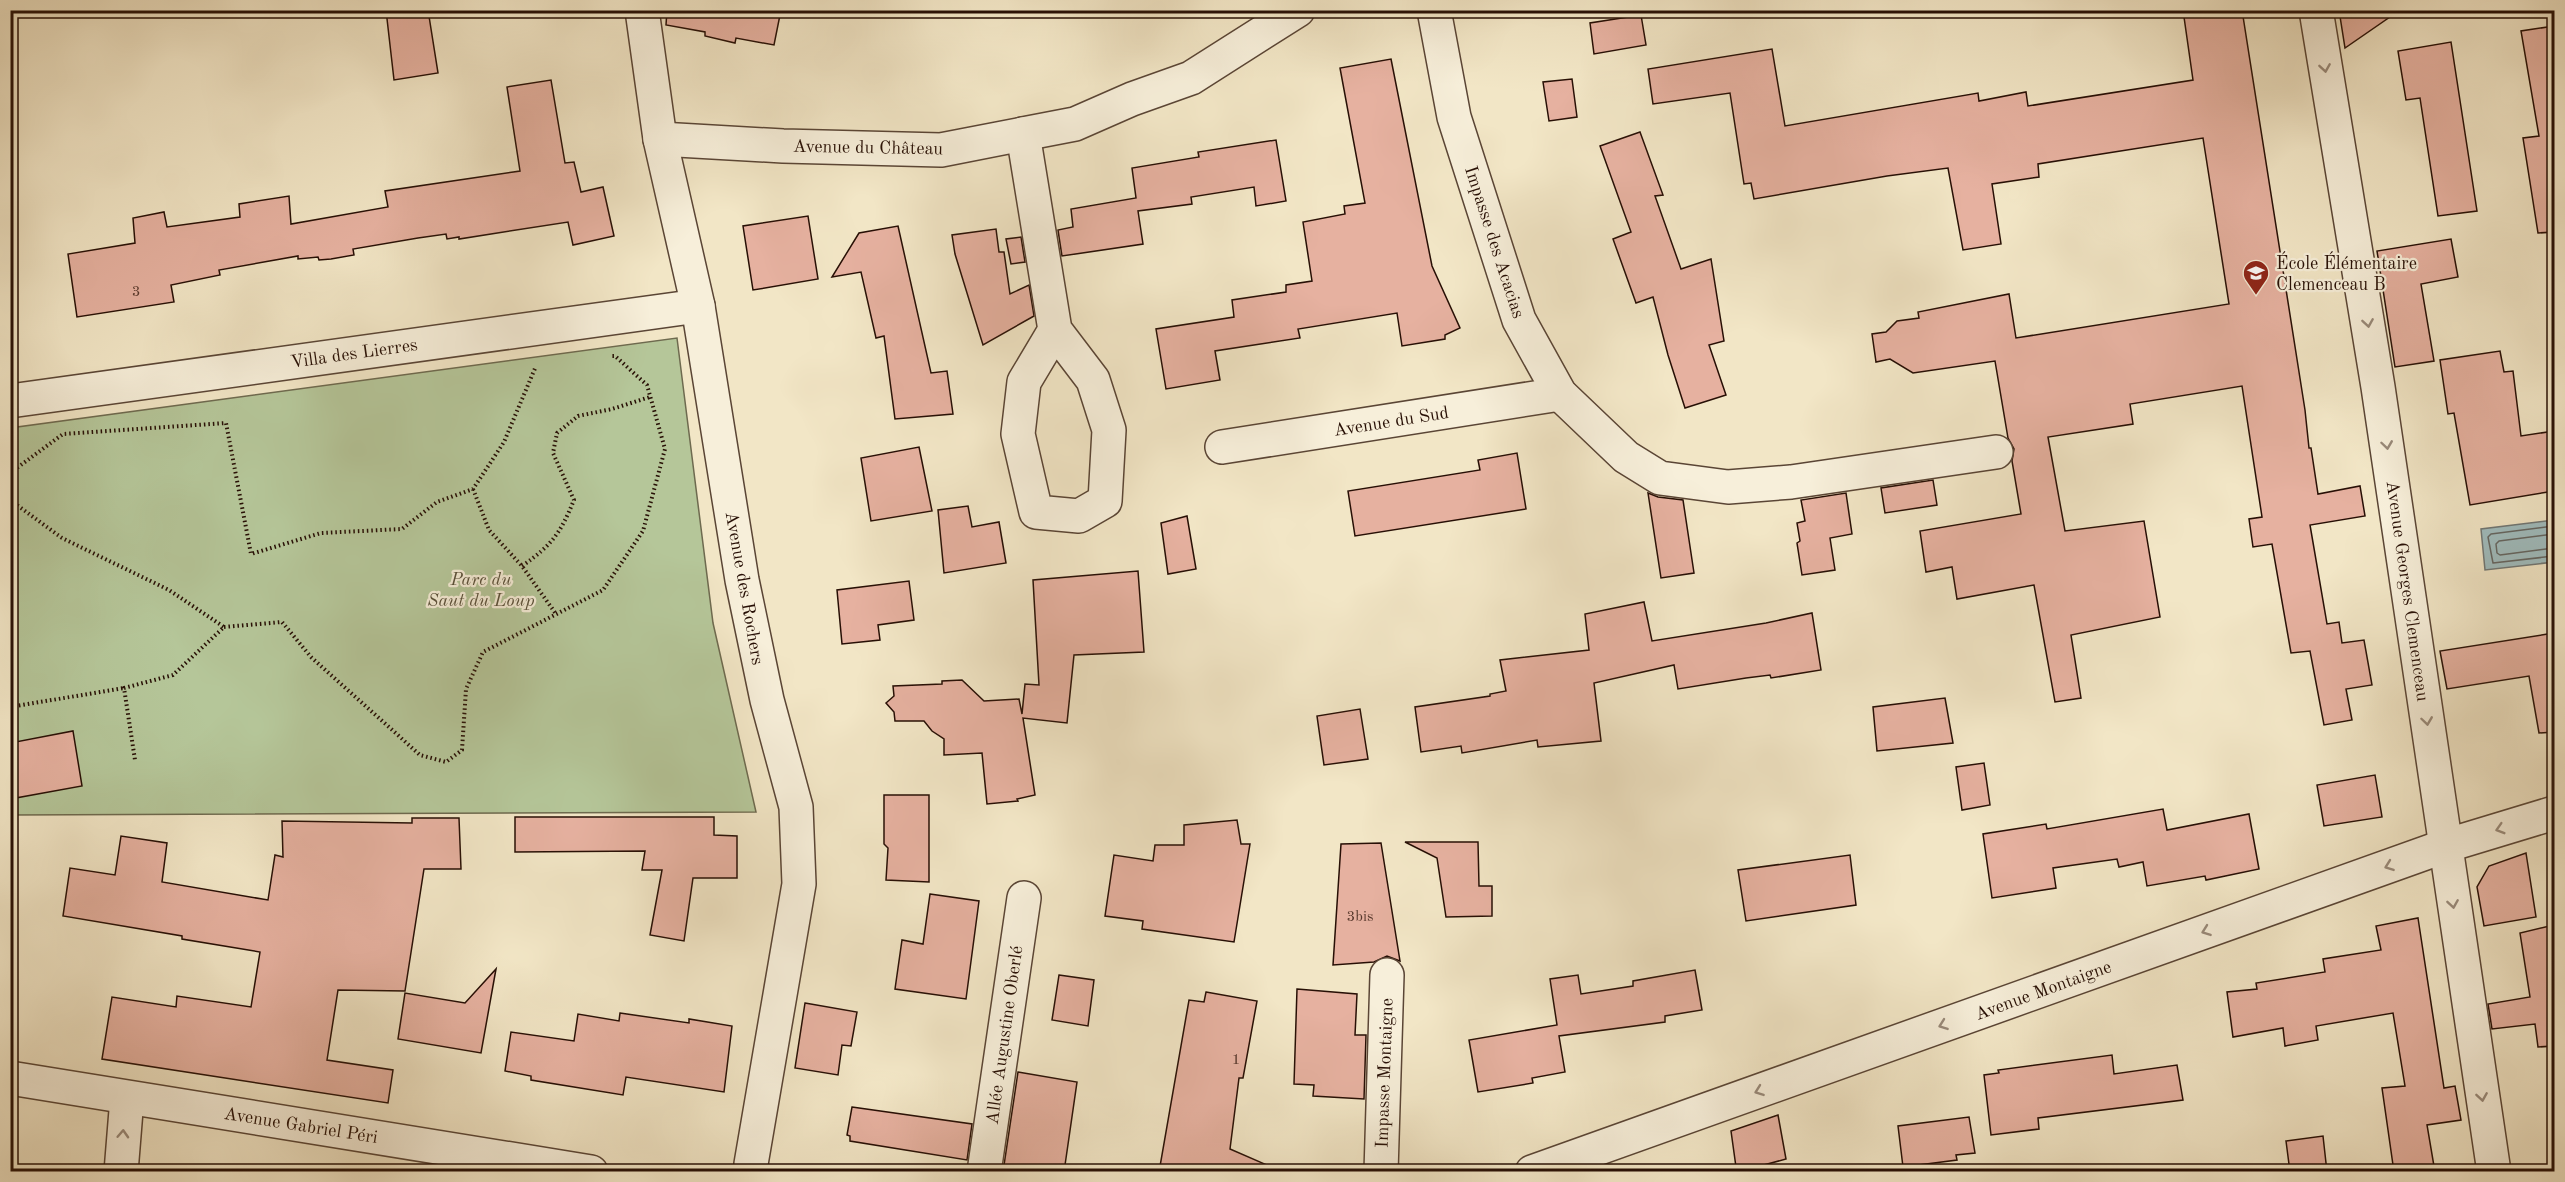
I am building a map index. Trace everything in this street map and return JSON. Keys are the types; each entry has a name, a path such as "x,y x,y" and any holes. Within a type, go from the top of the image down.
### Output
{"street":[{"name":"Avenue des Rochers","path":"642,10 660,139 698,306 742,580 766,700 796,807 799,884 751,1164"},
{"name":"Avenue du Château","path":"660,139 940,150 1075,124 1132,99 1191,78 1298,10"},
{"name":"Impasse des Acacias","path":"1434,10 1454,117 1519,320 1560,394 1626,457 1660,478 1728,487 1791,482 1996,452"},
{"name":"Avenue Georges Clemenceau","path":"2316,10 2378,387 2494,1172"},
{"path":"1023,134 1055,330 1093,380 1109,430 1105,501 1079,516 1036,512 1018,434 1024,382 1055,330"},
{"name":"Villa des Lierres","path":"10,401 698,306"},
{"name":"Avenue du Sud","path":"1222,447 1560,394"},
{"name":"Avenue Montaigne","path":"1532,1172 2445,846 2554,813"},
{"name":"Allée Augustine Oberlé","path":"984,1172 1024,898"},
{"name":"Impasse Montaigne","path":"1381,1172 1387,975"},
{"name":"Avenue Gabriel Péri","path":"10,1078 591,1172"},
{"path":"121,1172 127,1098"}],"path":[{"path":"10,707 124,688 173,675 224,627 282,622 311,657 420,755 446,762 462,750 466,689 483,652 603,590 643,531 665,448 647,385 615,356 603,357"},
{"path":"10,473 63,434 226,423 251,554 321,533 402,529 437,502 473,489 504,442 534,366 546,365"},
{"path":"522,566 540,553 561,531 574,500 554,453 557,434 578,416 612,409 650,397"},
{"path":"473,489 489,530 522,566 556,614"},
{"path":"10,500 62,538 169,590 224,627"},
{"path":"124,688 135,760"}],"green space":[{"name":"Parc du Saut du Loup","path":"677,338 713,623 756,812 11,815 10,428"}],"water":[{"path":"2554,520 2554,562 2485,570 2481,529"}],"building":[{"path":"386,10 428,10 438,73 394,80"},
{"path":"667,10 781,10 774,45 736,38 735,43 705,36 705,32 666,25"},
{"path":"2183,10 2242,10 2318,494 2360,486 2365,516 2310,525 2327,624 2339,622 2342,643 2364,640 2372,685 2346,689 2352,720 2324,725 2310,651 2291,653 2272,544 2253,547 2249,519 2262,517 2242,386 2130,404 2133,424 2048,437 2065,531 2144,521 2160,617 2071,635 2081,698 2055,702 2034,585 1957,599 1952,567 1926,572 1920,531 2021,514 2012,461 2014,449 2008,438 1995,361 1913,373 1890,359 1876,362 1872,334 1886,332 1897,321 1919,318 1918,312 2009,294 2016,338 2229,304 2203,138 2038,164 2039,177 1992,184 2001,244 1963,250 1948,168 1754,199 1751,183 1744,184 1730,93 1653,104 1648,69 1772,49 1785,126 1978,93 1979,101 2026,92 2028,106 2193,80"},
{"path":"2339,10 2400,10 2345,48"},
{"path":"1641,15 1646,45 1594,54 1590,23"},
{"path":"2554,26 2554,232 2538,233 2523,138 2539,136 2521,31"},
{"path":"2451,42 2477,211 2438,216 2420,98 2406,100 2398,51"},
{"path":"1391,59 1432,266 1460,328 1445,335 1445,339 1402,346 1397,313 1298,329 1300,338 1215,351 1220,380 1166,389 1156,329 1234,317 1232,300 1286,292 1286,285 1312,281 1303,222 1345,214 1344,206 1365,203 1340,68"},
{"path":"1572,79 1577,117 1549,121 1543,82"},
{"path":"551,80 565,163 574,162 581,192 603,187 614,236 573,245 568,222 459,239 459,237 447,239 446,234 418,238 353,249 354,255 331,259 319,260 318,257 298,259 298,256 219,270 220,275 171,285 174,302 77,317 68,254 135,243 133,218 164,212 167,227 240,217 239,204 289,196 291,224 388,207 385,191 520,171 507,87"},
{"path":"1640,132 1663,195 1655,196 1681,269 1711,259 1724,341 1709,345 1726,395 1685,408 1653,297 1636,303 1613,239 1631,232 1600,146"},
{"path":"1276,140 1286,201 1256,206 1254,187 1191,197 1192,204 1138,211 1143,244 1062,256 1058,230 1073,227 1071,209 1136,198 1132,168 1199,157 1198,152"},
{"path":"808,216 818,279 753,290 743,226"},
{"path":"898,226 931,373 947,371 953,414 895,419 884,336 876,338 861,272 832,277 859,233"},
{"path":"996,229 999,252 1004,252 1010,294 1029,285 1034,316 983,345 955,254 952,235"},
{"path":"1021,237 1025,262 1011,264 1006,239"},
{"path":"2451,239 2458,277 2421,284 2434,361 2395,367 2377,251"},
{"path":"2500,351 2504,372 2513,371 2521,436 2554,431 2554,491 2470,505 2454,413 2448,414 2440,360"},
{"path":"919,447 932,511 871,521 861,458"},
{"path":"1517,453 1526,509 1355,536 1348,491 1480,470 1478,460"},
{"path":"1933,480 1937,505 1885,513 1881,488"},
{"path":"1648,493 1658,497 1683,500 1694,573 1661,578"},
{"path":"1846,493 1852,534 1830,538 1835,570 1802,575 1797,543 1800,541 1797,523 1805,521 1801,500"},
{"path":"968,506 972,527 999,522 1006,563 944,573 938,510"},
{"path":"1187,516 1196,569 1168,574 1161,523"},
{"path":"1138,571 1144,652 1074,655 1067,723 1023,718 1035,795 1017,799 1018,801 987,804 982,753 944,755 944,739 932,731 924,721 895,721 894,712 886,703 894,696 893,686 942,684 942,681 962,680 984,701 1019,699 1022,714 1025,684 1039,685 1033,580"},
{"path":"909,581 914,620 878,625 880,640 842,644 837,590"},
{"path":"1644,602 1652,641 1766,623 1812,613 1821,670 1771,678 1770,675 1746,678 1678,689 1674,665 1594,683 1601,741 1538,747 1537,740 1462,753 1461,746 1421,752 1415,707 1490,696 1490,694 1506,691 1500,660 1589,650 1585,614"},
{"path":"2554,633 2554,732 2539,733 2529,676 2447,689 2440,651"},
{"path":"1945,698 1953,743 1877,751 1873,707"},
{"path":"1360,709 1368,759 1324,765 1317,716"},
{"path":"73,731 82,786 10,799 10,743"},
{"path":"1984,763 1990,805 1962,810 1956,767"},
{"path":"2375,775 2382,817 2324,826 2317,785"},
{"path":"884,795 929,795 929,882 886,880 888,848 884,844"},
{"path":"2163,809 2167,830 2249,814 2259,869 2206,880 2205,876 2147,886 2143,862 2119,867 2117,859 2053,868 2056,888 1992,898 1983,834 2046,824 2047,829"},
{"path":"515,817 714,817 714,835 737,836 737,878 693,878 684,941 650,935 662,870 642,870 645,851 515,852"},
{"path":"412,818 459,818 461,869 424,869 405,991 338,990 327,1060 393,1070 388,1103 102,1059 112,997 176,1007 177,996 251,1007 260,952 63,916 70,868 115,875 121,836 167,843 162,882 268,900 275,855 283,857 282,821 412,823"},
{"path":"1237,820 1241,844 1250,844 1234,942 1142,929 1143,921 1105,916 1114,855 1153,861 1155,845 1184,845 1184,825"},
{"path":"1405,842 1478,842 1479,886 1492,886 1492,916 1446,917 1437,858"},
{"path":"1381,843 1400,961 1387,956 1374,962 1333,965 1341,844"},
{"path":"2526,853 2536,917 2484,926 2477,887 2489,866"},
{"path":"1850,855 1856,905 1746,921 1738,870"},
{"path":"930,894 979,901 966,999 895,989 902,940 923,944"},
{"path":"2418,918 2444,1088 2455,1086 2461,1120 2427,1125 2435,1172 2394,1172 2382,1088 2405,1086 2393,1013 2316,1026 2318,1040 2285,1046 2283,1028 2233,1037 2227,992 2257,989 2256,983 2325,972 2323,959 2381,950 2376,926"},
{"path":"2554,925 2554,1046 2538,1047 2535,1024 2492,1029 2488,1004 2530,997 2520,933"},
{"path":"496,969 481,1053 398,1039 405,993 465,1003"},
{"path":"1695,970 1702,1010 1665,1016 1665,1022 1559,1036 1565,1072 1532,1078 1533,1083 1478,1092 1469,1040 1557,1025 1550,979 1578,975 1581,994 1633,986 1633,981"},
{"path":"1059,975 1094,980 1088,1026 1052,1020"},
{"path":"1297,989 1357,994 1355,1035 1366,1035 1364,1099 1313,1096 1314,1085 1294,1084"},
{"path":"1206,992 1257,1001 1243,1078 1239,1078 1230,1149 1283,1172 1159,1172 1189,1000 1204,1002"},
{"path":"805,1003 857,1012 851,1046 842,1045 838,1075 795,1068"},
{"path":"620,1013 689,1023 689,1019 732,1026 724,1092 626,1077 623,1095 531,1080 531,1076 505,1071 511,1032 574,1041 578,1014 619,1021"},
{"path":"2112,1055 2114,1074 2177,1065 2183,1100 2038,1118 2039,1129 1991,1135 1984,1075 1999,1073 1998,1070"},
{"path":"1018,1072 1077,1082 1064,1172 1003,1172"},
{"path":"852,1107 972,1124 967,1160 850,1141 850,1136 847,1135"},
{"path":"1778,1115 1786,1159 1760,1166 1736,1167 1731,1131"},
{"path":"1969,1117 1975,1153 1956,1155 1957,1160 1903,1167 1898,1126"},
{"path":"2323,1136 2327,1172 2290,1172 2286,1141"}],"place":[{"name":"École Élémentaire Clemenceau B","path":"2256,296"}]}
